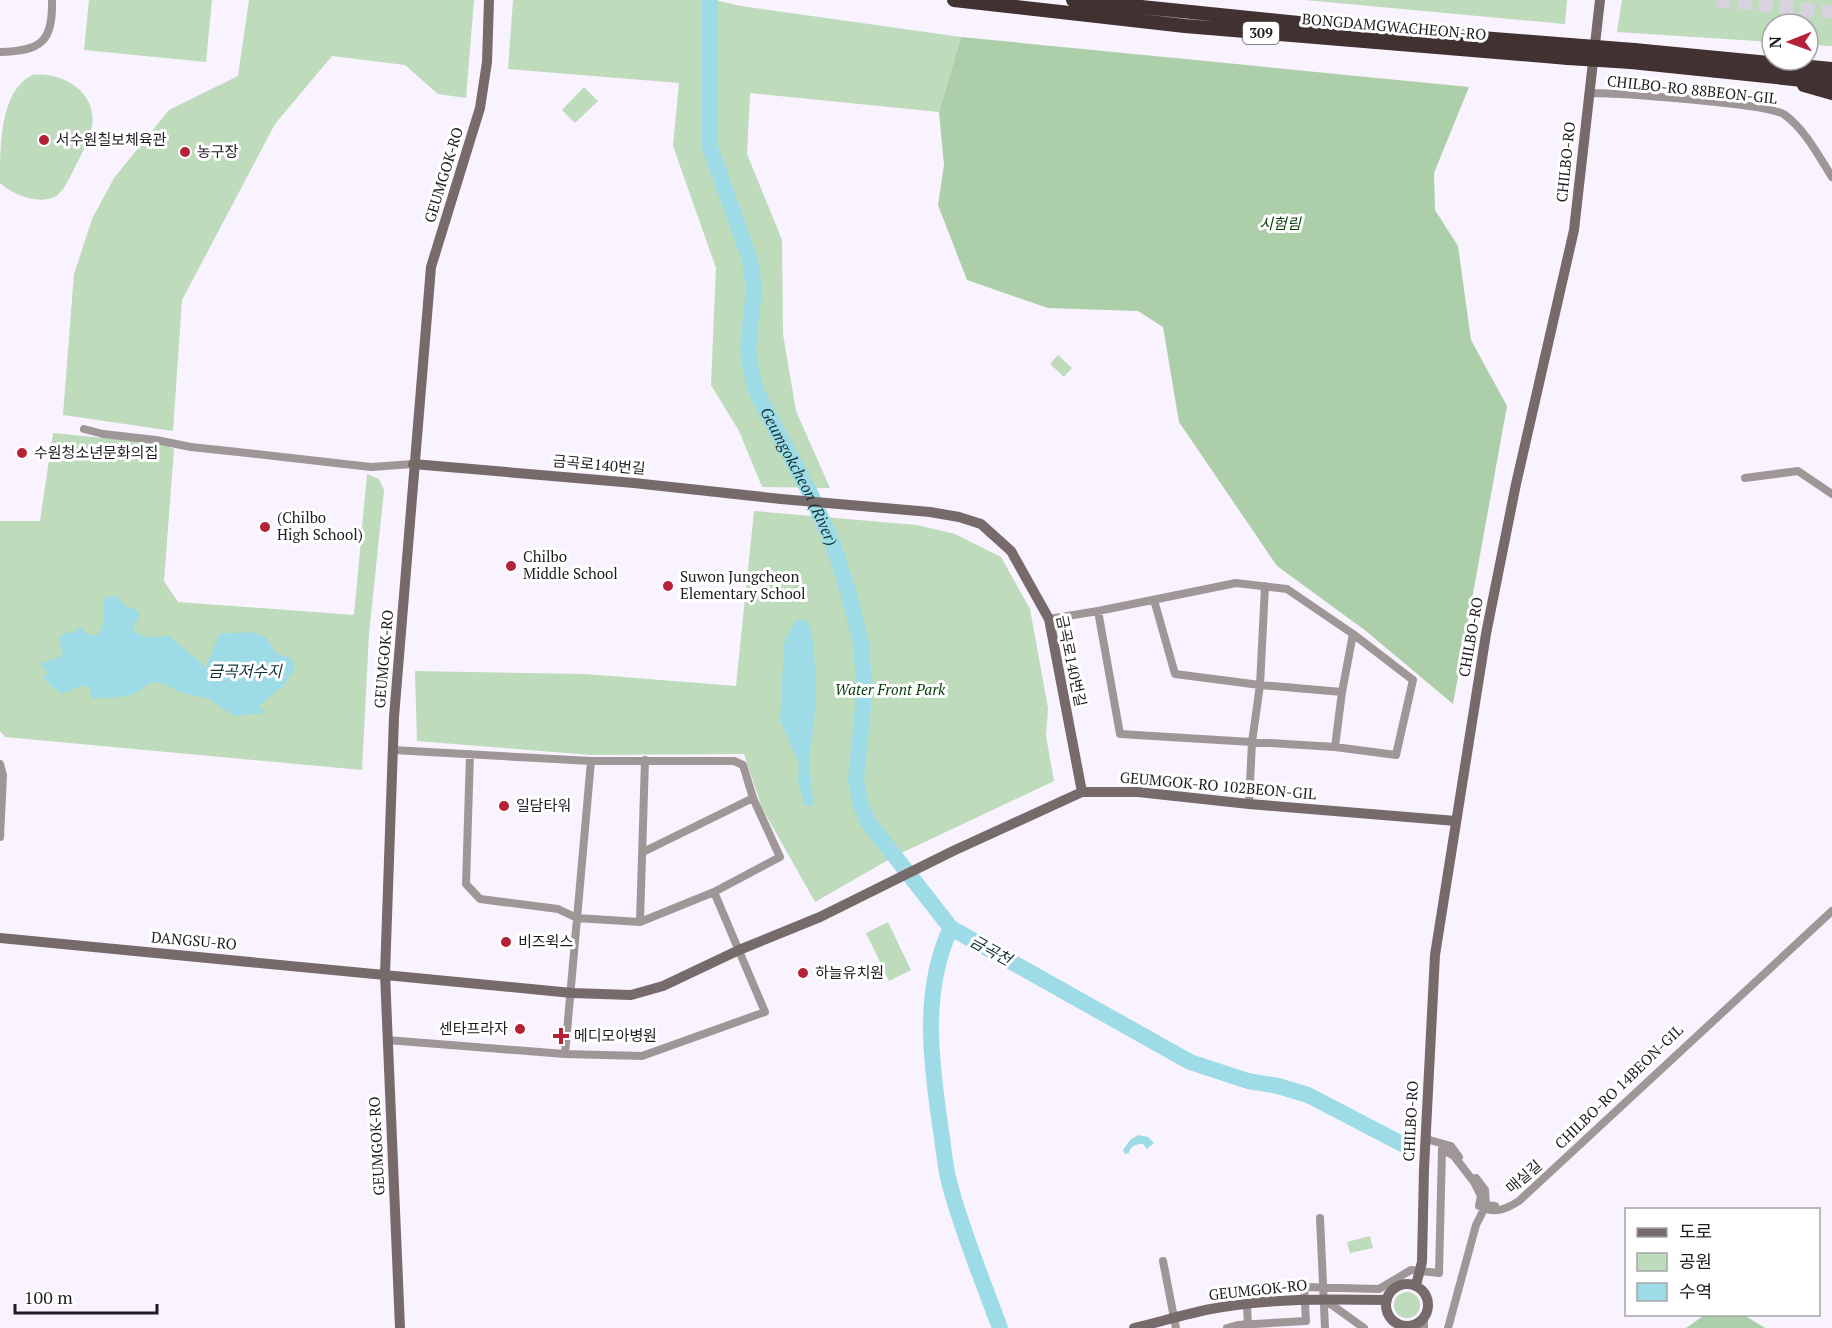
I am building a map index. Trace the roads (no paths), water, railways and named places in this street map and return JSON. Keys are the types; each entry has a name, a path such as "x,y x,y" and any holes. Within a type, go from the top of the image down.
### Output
{"highway":[{"name":"BONGDAMGWACHEON-RO","path":"954,0 1185,26 1632,56 1792,73 1832,83"},
{"name":"BONGDAMGWACHEON-RO","path":"1073,0 1569,51"},
{"path":"1792,73 1832,62"},
{"name":"BONGDAMGWACHEON-RO","path":"1792,73 1832,69"},
{"path":"1792,73 1822,92 1832,93"}],"main road":[{"name":"GEUMGOK-RO","path":"400,1328 385,974 393,750 413,464 431,267 480,108 487,62 489,0"},
{"name":"CHILBO-RO","path":"1416,1285 1422,1262 1435,955 1491,611 1516,484 1574,230 1600,0"},
{"name":"금곡로140번길","path":"413,464 930,512 981,524 1011,550 1049,619 1082,792"},
{"name":"GEUMGOK-RO 102BEON-GIL","path":"739,950 820,916 953,851 1082,792 1138,792 1249,804 1456,821"},
{"name":"DANGSU-RO","path":"0,938 385,974"},
{"path":"385,974 572,993 631,995 663,987 739,950"},
{"path":"1400,1285 1416,1285 1425,1292 1428,1303 1424,1323 1408,1326 1397,1324 1389,1316 1387,1300 1391,1291 1400,1285"},
{"name":"GEUMGOK-RO","path":"1134,1328 1175,1323 1211,1309 1247,1304 1324,1299 1387,1300"}],"street":[{"path":"0,52 24,51 40,44 47,37 53,20 52,0"},
{"name":"CHILBO-RO 88BEON-GIL","path":"1589,93 1614,93 1746,106 1783,113 1810,141 1832,177"},
{"path":"84,429 103,434 238,453 371,466 413,464"},
{"path":"1745,478 1798,471 1832,494"},
{"path":"1049,619 1098,612 1236,583 1287,589 1353,634 1413,680 1396,755 1335,747 1120,734 1098,612"},
{"path":"1249,804 1252,742 1260,685 1265,586"},
{"path":"1154,600 1175,674 1260,685 1342,692"},
{"path":"1335,747 1353,634"},
{"path":"393,750 470,754 591,761 734,761 743,765 753,798 780,857 714,892 640,922 577,918 558,909 480,899 466,884 470,754"},
{"path":"640,922 645,760"},
{"path":"565,1054 591,761"},
{"path":"0,764 3,774 0,837"},
{"path":"643,852 753,798"},
{"path":"387,1040 565,1054 642,1056 765,1012 714,892"},
{"name":"CHILBO-RO 14BEON-GIL","path":"1485,1207 1513,1201 1560,1162 1832,905"},
{"name":"매실길","path":"1485,1207 1496,1211 1519,1201 1832,911"},
{"path":"1426,1139 1451,1146 1485,1190 1485,1207 1476,1225 1448,1328"},
{"path":"1227,1328 1306,1321 1304,1287 1379,1289 1411,1270 1439,1273 1442,1149 1454,1156 1474,1182 1480,1196 1479,1206 1485,1207"},
{"path":"1320,1218 1325,1328"},
{"path":"1163,1261 1175,1323"},
{"path":"1324,1299 1364,1328"},
{"path":"1247,1304 1248,1327"}],"water":[{"name":"금곡저수지","path":"116,596 124,605 135,609 140,614 134,625 135,632 145,637 169,636 206,667 219,634 249,632 266,637 276,653 294,662 295,670 283,688 259,706 259,710 264,708 264,713 234,716 207,698 182,693 159,682 150,683 128,696 93,699 89,686 78,687 62,694 43,676 45,674 49,678 42,663 63,656 59,639 64,633 72,633 81,627 89,635 97,635 103,623 104,600 106,597"},
{"path":"801,619 808,623 812,632 816,677 816,703 809,764 814,805 805,806 798,781 799,764 780,720 784,644 794,622"},
{"path":"1138,1135 1148,1137 1154,1143 1147,1149 1143,1144 1136,1145 1125,1154 1123,1150 1130,1140"}],"waterway":[{"name":"Geumgokcheon (River)","path":"710,0 710,147 750,260 754,288 748,350 753,380 758,395 810,493 833,544 848,591 861,643 864,683 856,779 860,803 868,822 951,928 1190,1062 1248,1081 1278,1086 1308,1095 1404,1145"},
{"name":"금곡천","path":"951,928 935,976 932,1002 934,1080 949,1182 968,1242 1000,1328"}],"tunnel":[{"path":"1717,0 1832,12"}],"place":[{"name":"서수원칠보체육관","path":"44,140"},
{"name":"농구장","path":"185,152"},
{"name":"수원청소년문화의집","path":"22,453"},
{"name":"(Chilbo High School)","path":"265,527"},
{"name":"Chilbo Middle School","path":"511,566"},
{"name":"Suwon Jungcheon Elementary School","path":"668,586"},
{"name":"일담타워","path":"504,806"},
{"name":"비즈윅스","path":"506,942"},
{"name":"하늘유치원","path":"803,973"},
{"name":"센타프라자","path":"520,1029"},
{"name":"메디모아병원","path":"561,1036"}],"park label":[{"name":"시험림","path":"1280,224"},
{"name":"Water Front Park","path":"890,690"}]}
